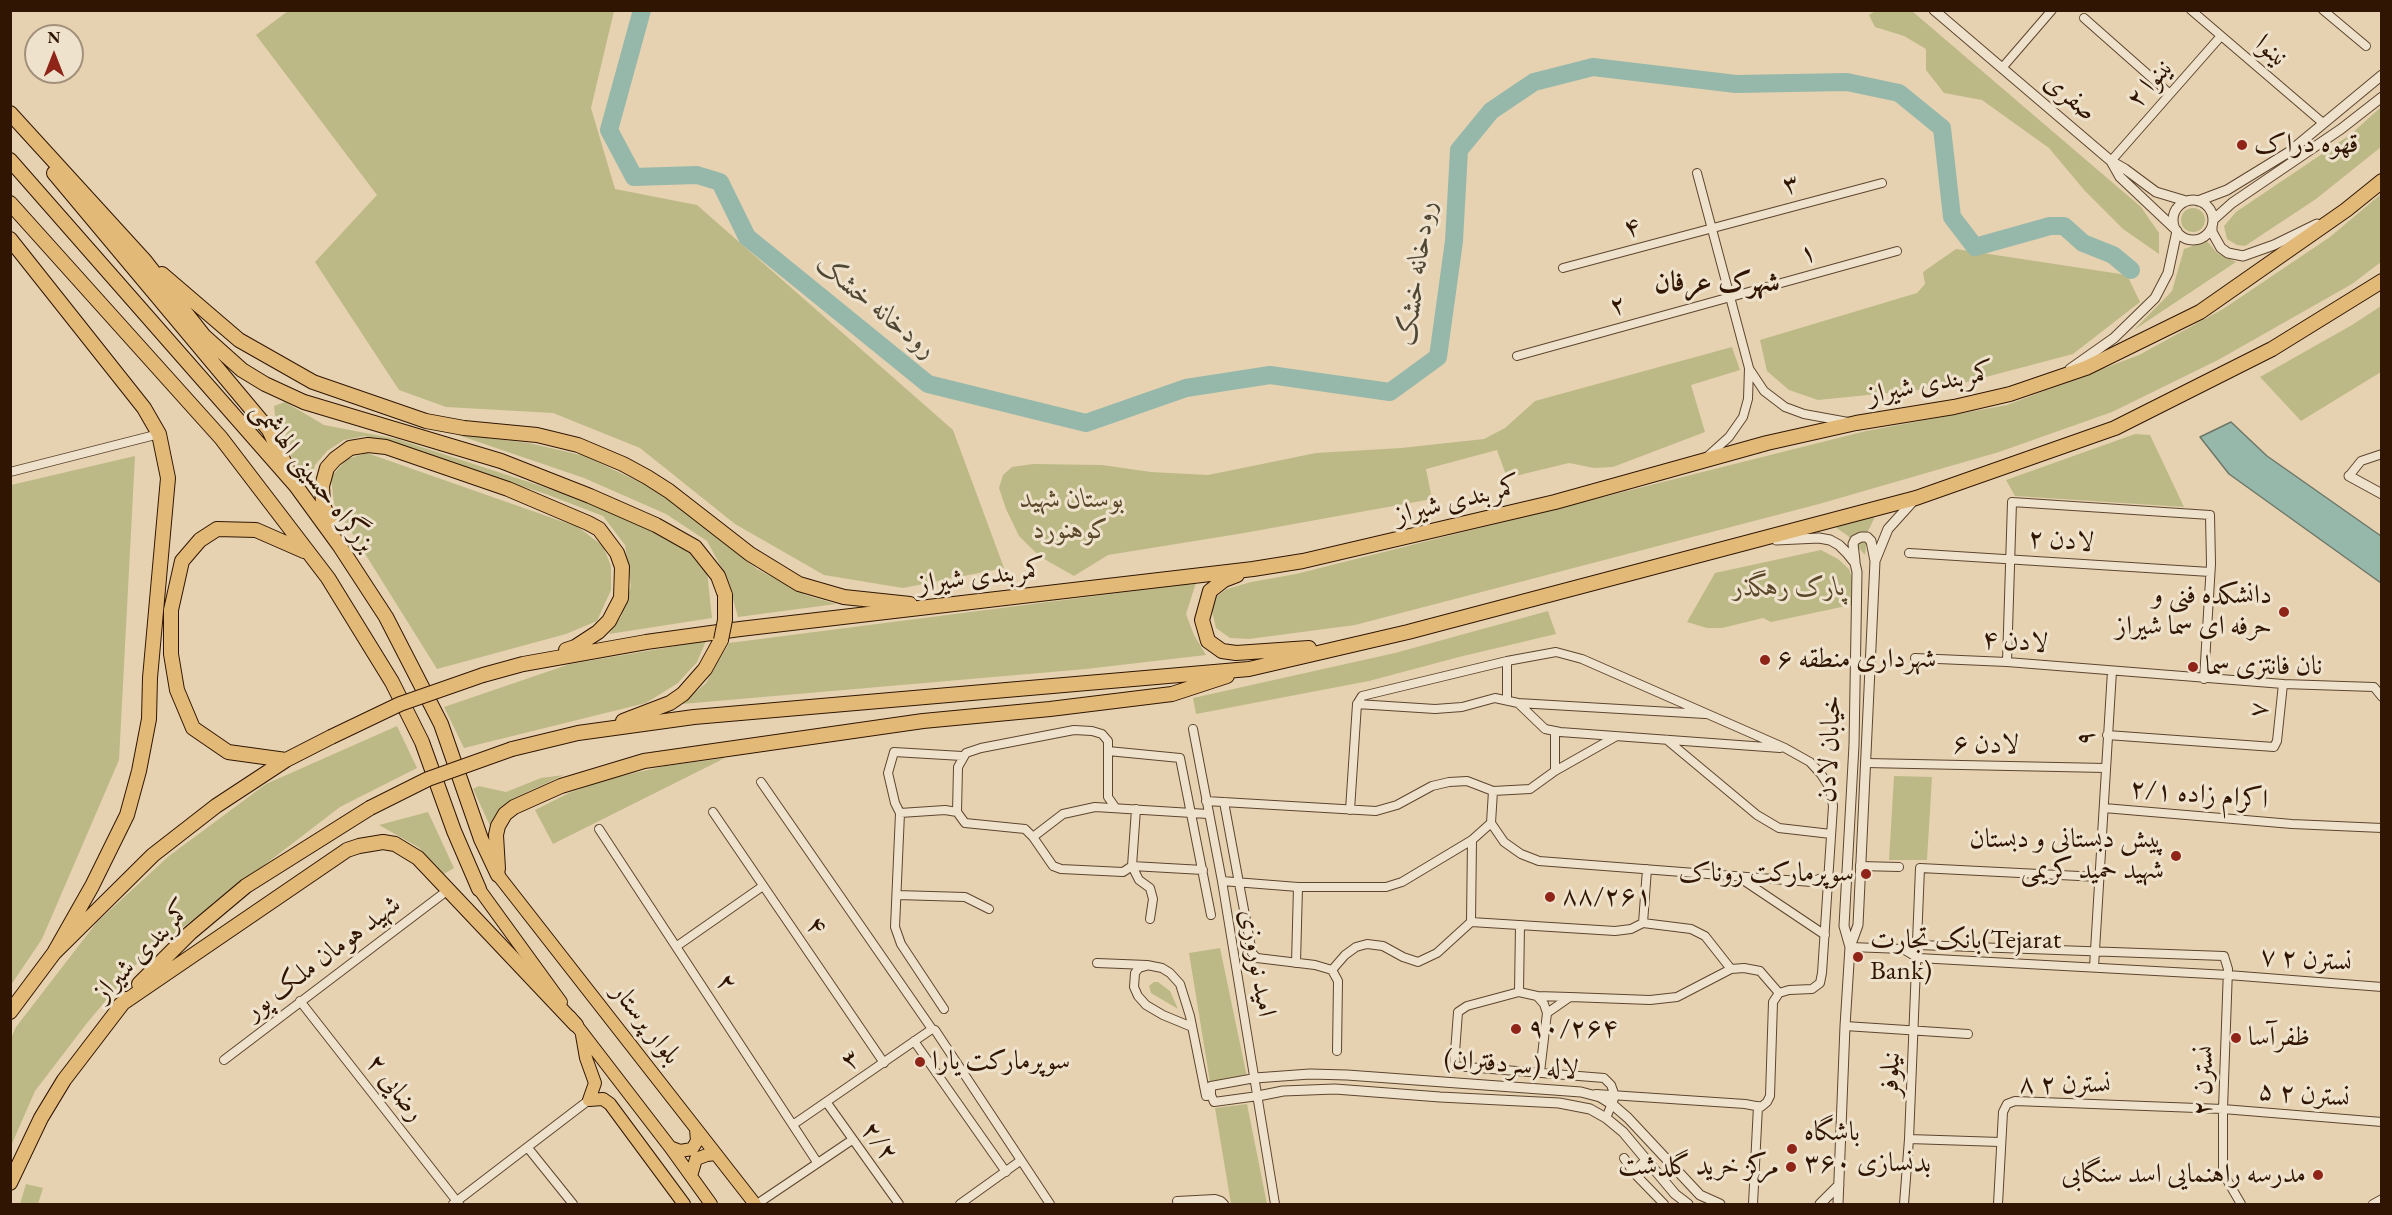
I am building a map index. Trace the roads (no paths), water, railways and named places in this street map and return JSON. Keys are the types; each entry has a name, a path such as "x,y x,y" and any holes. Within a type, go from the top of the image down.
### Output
{"highway":[{"path":"10,114 145,261 204,336 242,370 265,384 304,402 501,461 656,525 695,547 718,576 725,595 725,620 721,640 710,662 693,684 670,703 633,718 578,733"},
{"path":"10,114 51,170 269,430 296,486"},
{"name":"بزرگراه حسینی الهاشمی","path":"10,160 296,486 339,545 386,617 441,724 481,839 498,875"},
{"name":"کمربندی شیراز","path":"286,760 400,704 522,664 646,642 740,629 1253,569 1357,550 1555,502 1705,459 1856,423 1954,407 2010,394 2086,369 2200,312 2346,210 2382,181"},
{"name":"بزرگراه حسینی الهاشمی","path":"10,203 221,438 328,578 392,682 422,742 454,831 479,889"},
{"path":"10,239 144,408 159,434 168,478 150,678 149,719 139,771 127,815 92,886 54,953 10,1012"},
{"path":"145,261 239,340 313,382 426,421 464,428 537,435 578,445 647,477 669,491 750,554 799,584 844,597 936,607"},
{"path":"498,875 496,835 505,814 534,797 591,776 644,761 912,723 1172,694 1249,669 1356,645 1916,498 2115,428 2272,349 2382,281"},
{"path":"339,545 322,504 322,486 327,468 350,448 368,445 386,447 508,489 599,529 617,553 622,567 623,582 617,609 598,632 575,647 522,664"},
{"path":"286,760 228,752 193,728 177,690 171,654 171,610 182,561 200,540 217,529 256,530 306,552"},
{"path":"1253,569 1224,580 1210,591 1202,620 1208,641 1222,651 1236,653 1356,645"},
{"path":"578,733 694,717 787,708 1249,669"},
{"name":"کمربندی شیراز","path":"10,1184 41,1118 64,1080 120,1005 190,933 246,886 370,808 428,779 512,749 578,733"},
{"path":"54,953 153,855 216,806 286,760"},
{"path":"120,1005 346,850 383,842 407,850 418,858 579,1029"}],"main road":[{"name":"بلوار پرستار","path":"498,875 756,1204"},
{"name":"بلوار پرستار","path":"479,889 579,1029 711,1204"},
{"path":"579,1029 595,1083 589,1100 603,1099 610,1104 684,1204"},
{"path":"670,1147 680,1151 692,1149 697,1141 696,1129"},
{"path":"691,1176 696,1159 716,1155"}],"street":[{"name":"صفری","path":"1934,10 2111,161 2156,192 2186,201"},
{"path":"2002,68 2052,10"},
{"name":"نینوا","path":"2191,10 2323,123"},
{"path":"2323,10 2366,46"},
{"path":"2084,18 2170,93"},
{"name":"۲ نینوا","path":"2111,161 2221,36"},
{"path":"2053,380 2114,338 2155,298 2168,273 2173,257 2176,209 2186,201 2198,201 2227,190 2289,152 2382,75"},
{"path":"2111,161 2120,177 2187,239 2199,239 2210,232 2213,223 2232,203 2341,129 2382,97"},
{"path":"1697,172 1749,369 1748,399 1743,417 1729,437 1705,459"},
{"name":"۳","path":"1712,228 1882,183"},
{"path":"2198,201 2209,207 2213,223 2212,232 2221,248 2228,253 2243,256 2274,245 2346,210"},
{"name":"۴","path":"1563,268 1712,228"},
{"name":"۱","path":"1730,297 1897,251"},
{"name":"۲","path":"1517,356 1730,297"},
{"path":"1749,369 1764,391 1785,407 1804,414 1856,423"},
{"path":"10,472 159,434"},
{"path":"2382,454 2361,461 2349,476 2382,494"},
{"name":"خیابان لادن","path":"1875,561 1888,529 1916,498"},
{"path":"2007,662 2012,502 2210,515 2211,564 2204,679"},
{"path":"1746,543 1819,537 1839,545 1855,563"},
{"name":"خیابان لادن","path":"1838,1204 1850,947 1858,924 1875,561 1871,542 1867,537 1855,540 1853,544 1858,582 1857,656 1844,926 1850,947"},
{"name":"۲ لادن","path":"1909,553 2210,572"},
{"path":"1350,810 1357,704 1362,696 1507,661 1556,652 1582,658 1785,748 1810,762 1821,774 1830,788 1833,806 1820,983 1812,989 1779,993 1773,1002 1770,1096 1767,1102 1759,1107 1745,1104 1614,1101"},
{"name":"۴ لادن","path":"1915,658 2007,662 2283,684 2378,687"},
{"path":"1507,661 1507,699"},
{"name":"۹","path":"2094,967 2112,670"},
{"name":"۷","path":"2108,735 2274,747 2277,741 2283,684"},
{"path":"2378,687 2382,697"},
{"path":"1357,704 1462,707 1496,698 1518,703 1711,715"},
{"path":"1518,703 1545,729 1556,731 1785,748"},
{"name":"امید نوروزی","path":"1193,729 1222,881 1275,1204"},
{"path":"944,1009 901,944 895,927 900,813 892,795 888,772 894,752 962,756 981,748 1074,730 1102,734 1108,741 1108,796 1114,807"},
{"path":"1555,771 1556,731"},
{"path":"1206,801 1376,811 1397,805 1432,786 1449,782 1467,781 1493,791 1530,789 1555,771 1616,737"},
{"path":"1667,740 1757,815 1779,828 1831,834"},
{"path":"1108,751 1180,758 1211,915"},
{"path":"962,756 958,768 957,812 964,824 1025,829 1053,866 1061,869 1124,872 1132,866 1203,870"},
{"name":"۶ لادن","path":"1866,763 2105,768"},
{"path":"761,782 932,1029 935,1030 1050,1204"},
{"path":"1493,791 1491,824 1504,842 1521,854 1539,861 1812,882 1828,875"},
{"path":"1224,802 1252,953 1257,958 1332,970"},
{"path":"1033,837 1064,814 1095,807 1208,814"},
{"path":"1136,808 1132,866 1139,880 1150,888 1153,899 1150,919"},
{"name":"۲/۱ اکرام زاده","path":"2104,808 2292,824 2382,828"},
{"path":"900,813 945,810 957,812"},
{"name":"۴","path":"713,813 884,1063"},
{"path":"1222,881 1298,887 1386,887 1402,882 1472,840 1491,824"},
{"name":"۲","path":"598,829 817,1162"},
{"path":"1332,970 1345,955 1356,947 1366,944 1383,946 1418,962 1437,953 1471,922 1472,840"},
{"path":"1860,866 1899,867"},
{"name":"نیلوفر","path":"1904,1204 1918,958 1920,868 2099,877"},
{"path":"1643,923 1647,869"},
{"path":"1736,876 1824,935"},
{"path":"677,946 763,886"},
{"path":"1296,963 1298,887"},
{"name":"شهید هومان ملک پور","path":"224,1060 300,1000 448,890"},
{"path":"897,895 965,897 989,909"},
{"path":"1471,922 1615,931 1631,929 1643,923 1690,929 1705,936 1731,969"},
{"path":"1519,992 1520,926"},
{"path":"1850,947 1903,949 1918,945 2095,952"},
{"path":"1903,949 1918,958"},
{"name":"نسترن ۲","path":"2095,952 2224,956 2228,965 2228,975 2223,1173 2241,1204"},
{"name":"۷ نسترن ۲","path":"1918,958 2228,975 2382,987"},
{"path":"1097,963 1147,965 1162,968 1180,984 1192,1027 1206,1096 1211,1095"},
{"path":"1147,965 1139,968 1135,973 1134,987 1138,996 1146,1005 1163,1015 1192,1027"},
{"path":"1606,1118 1614,1101 1611,1085 1604,1078 1455,1066 1458,1012 1467,1006 1519,992 1537,996 1650,1000 1677,997 1731,969 1744,968 1760,971 1779,993"},
{"path":"1332,970 1338,981 1337,1051"},
{"path":"1537,996 1544,1004 1547,1013 1540,1072"},
{"path":"1547,1013 1570,997"},
{"name":"رضایی ۲","path":"300,1000 456,1204"},
{"path":"1845,1026 1968,1034"},
{"name":"۳","path":"794,1124 932,1029"},
{"path":"914,1041 1006,1172"},
{"name":"لاله (سردفتران)","path":"1255,1078 1310,1074 1581,1092 1614,1101 1700,1195 1720,1204"},
{"path":"1255,1078 1211,1086 1211,1095 1214,1102 1258,1096"},
{"path":"1440,1082 1440,1098"},
{"name":"لاله (سردفتران)","path":"1258,1096 1283,1091 1335,1089 1440,1098 1559,1103 1590,1109 1623,1132 1675,1194 1688,1204"},
{"path":"456,1204 589,1100"},
{"name":"۸ نسترن ۲","path":"1998,1204 2000,1142 2003,1112 2007,1104 2015,1101 2223,1109"},
{"name":"۲/۲","path":"827,1103 899,1204"},
{"path":"1754,1204 1759,1107"},
{"name":"۵ نسترن ۲","path":"2223,1109 2382,1122"},
{"path":"1909,1139 2000,1142"},
{"path":"756,1204 852,1140"},
{"path":"528,1148 573,1204"},
{"path":"1624,1158 1633,1172 1664,1204"},
{"path":"1633,1172 1646,1160"},
{"path":"960,1204 1020,1161"},
{"path":"1820,1204 1839,1185"},
{"path":"973,1196 978,1204"},
{"path":"2373,1204 2382,1199"},
{"path":"1176,1201 1215,1200 1224,1204"}],"waterway":[{"name":"رودخانه خشک","path":"642,10 609,130 634,177 697,175 720,182 747,237 928,384 1086,423 1186,388 1270,375 1390,392 1438,357 1454,241 1459,150 1491,111 1534,82 1593,67 1736,84 1847,82 1899,93 1942,128 1952,217 1975,247 2050,226 2064,226 2083,243 2113,255 2131,270"}],"place":[{"name":"قهوه دراک","path":"2242,145"},
{"name":"دانشکده فنی و حرفه ای سما شیراز","path":"2284,612"},
{"name":"شهرداری منطقه ۶","path":"1765,660"},
{"name":"نان فانتزی سما","path":"2193,667"},
{"name":"پیش دبستانی و دبستان شهید حمید کریمی","path":"2176,856"},
{"name":"سوپرمارکت روناک","path":"1866,874"},
{"name":"۸۸/۲۶۱","path":"1550,897"},
{"name":"بانک تجارت(Tejarat Bank)","path":"1858,957"},
{"name":"۹۰/۲۶۴","path":"1516,1029"},
{"name":"ظفرآسا","path":"2236,1038"},
{"name":"سوپرمارکت یارا","path":"920,1062"},
{"name":"باشگاه بدنسازی ۳۶۰","path":"1792,1149"},
{"name":"مرکز خرید گلدشت","path":"1791,1167"},
{"name":"مدرسه راهنمایی اسد سنگابی","path":"2318,1175"}],"district":[{"name":"شهرک عرفان","path":"1717,283"}],"park label":[{"name":"بوستان شهید کوهنورد","path":"1072,516"},
{"name":"پارک رهگذر","path":"1789,588"}]}
